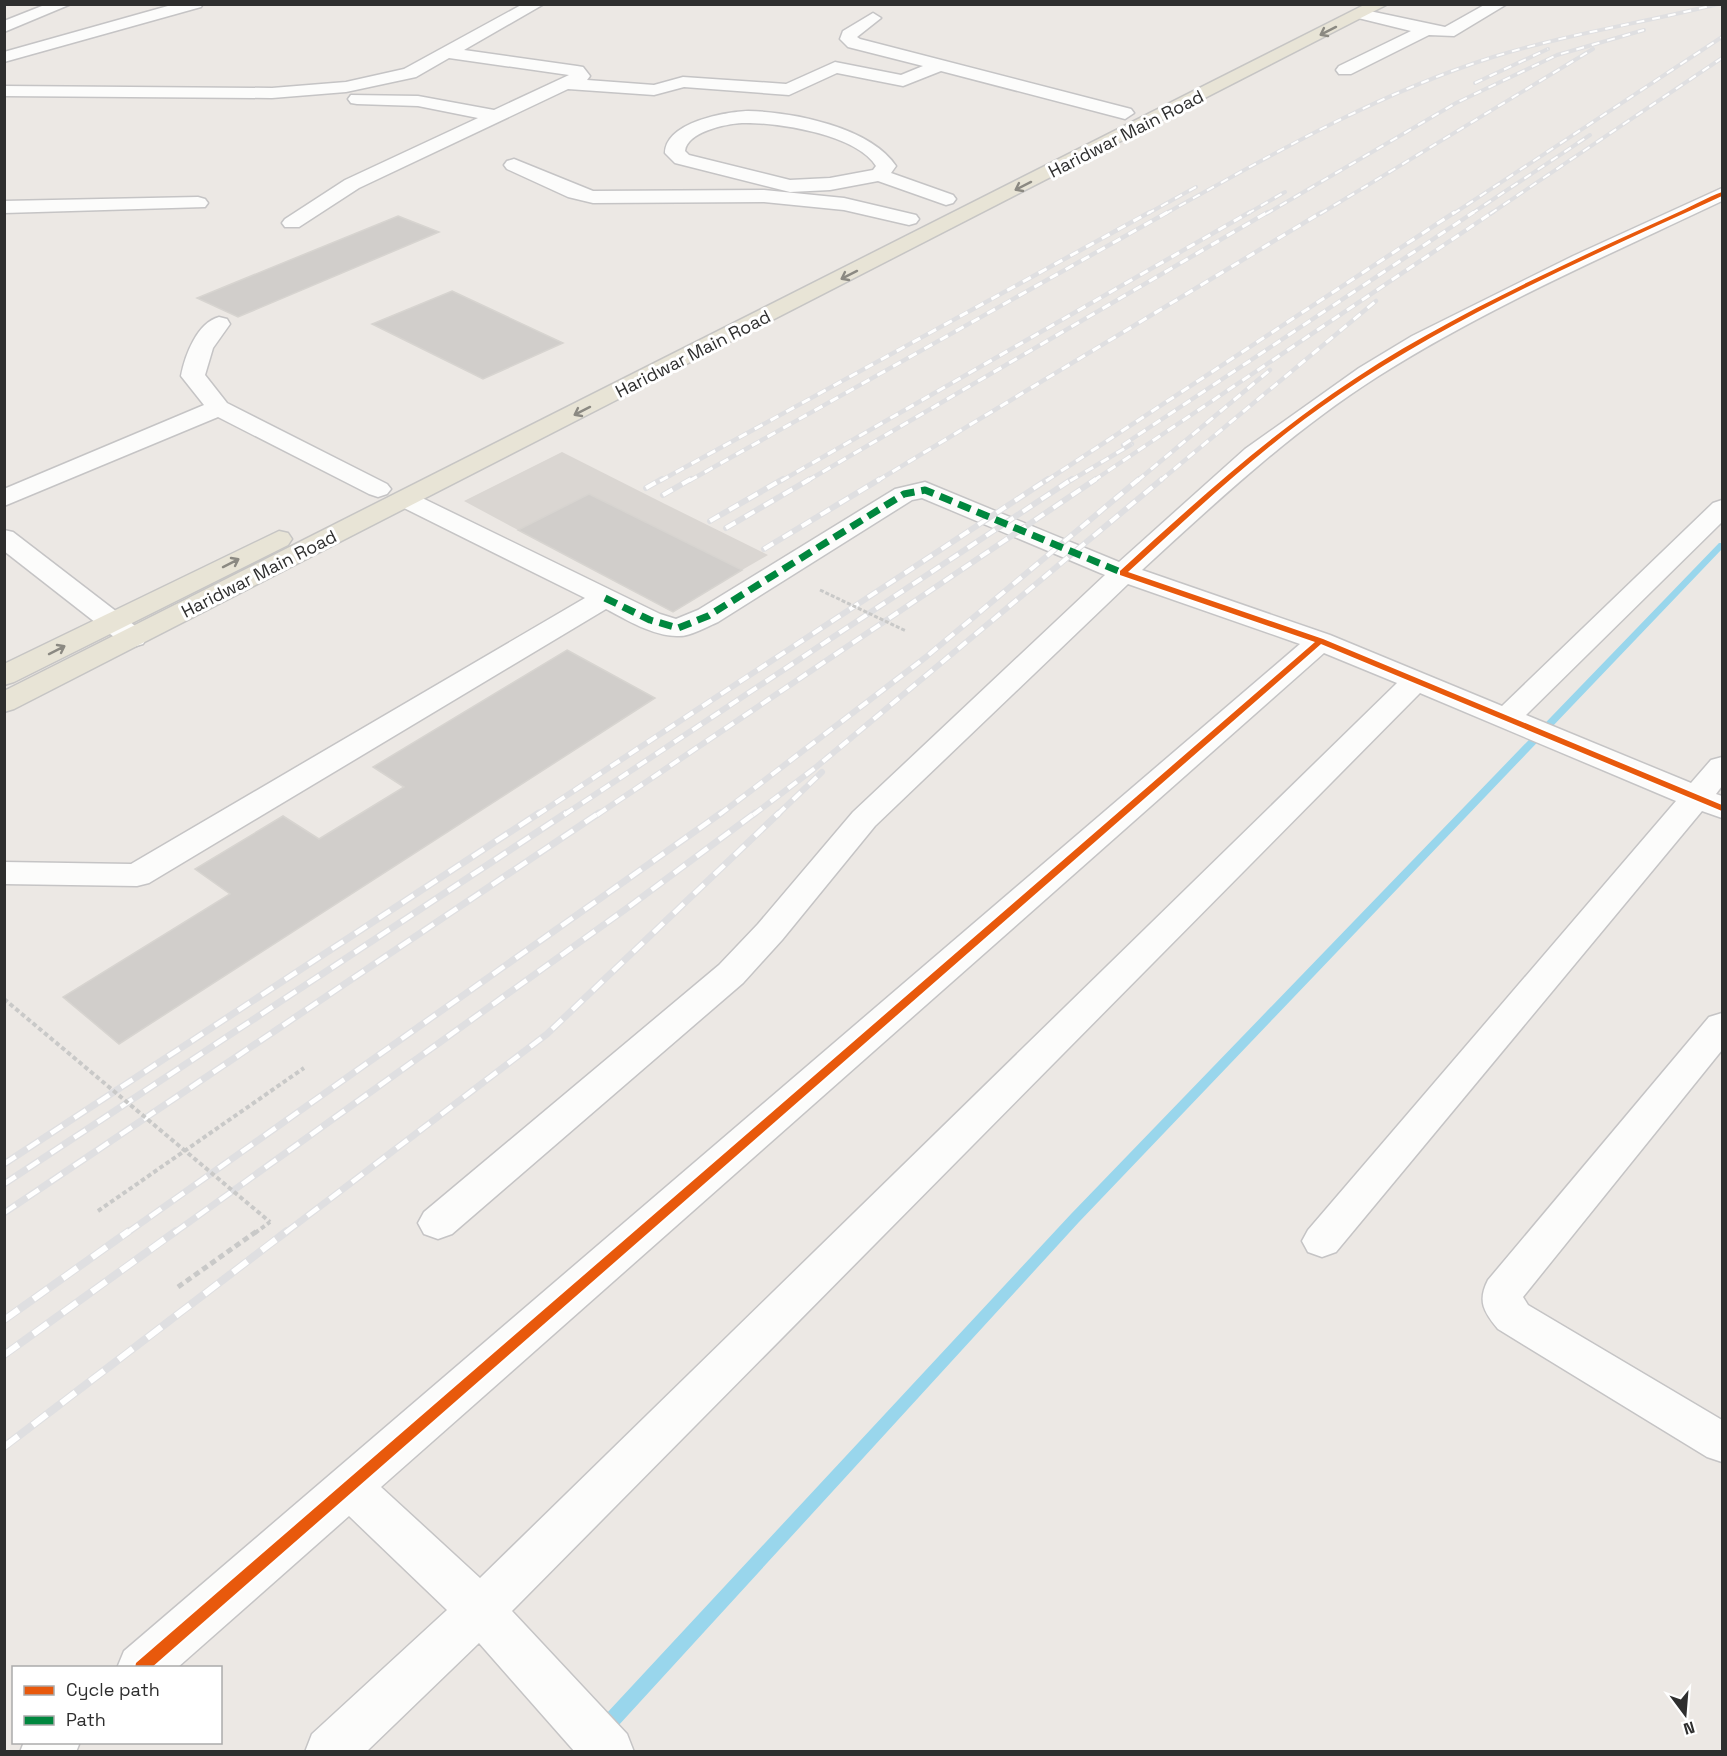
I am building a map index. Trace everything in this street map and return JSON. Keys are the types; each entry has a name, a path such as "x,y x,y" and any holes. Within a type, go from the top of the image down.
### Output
{"main road":[{"name":"Haridwar Main Road","path":"4,703 123,630 378,489 946,199 1179,87 1361,8"},
{"name":"Haridwar Main Road","path":"4,676 123,630 407,500 1205,94 1361,8"},
{"path":"1179,87 1205,94"},
{"path":"484,436 509,448"}],"street":[{"path":"4,27 63,4"},
{"path":"4,57 195,4"},
{"path":"4,91 272,93 346,87 410,73 536,4"},
{"path":"1361,8 1427,30 1453,31 1499,4"},
{"path":"873,18 849,35 848,39 854,43 940,66 1125,113"},
{"path":"1345,70 1427,30"},
{"path":"292,223 352,184 569,84 581,76 581,73 448,53"},
{"path":"569,84 654,90 683,82 789,90 835,67 903,81 940,66"},
{"path":"346,87 380,98"},
{"path":"4,104 380,98 444,105 497,116"},
{"path":"879,175 886,166 884,158 862,143 789,121 770,118 749,117 711,122 685,136 675,146 675,153 682,159 772,183 809,186 879,175 946,199"},
{"path":"514,165 575,193 593,197 764,196 844,204 909,219"},
{"path":"438,1223 731,974 770,932 864,819 1123,573 1254,454 1368,373 1420,341 1580,260 1722,194"},
{"path":"4,207 198,203"},
{"path":"219,324 208,334 194,367 193,376 219,408 378,489"},
{"path":"4,498 219,408"},
{"path":"407,500 650,620 678,628 708,616 904,494 925,490 1123,573 1320,641 1709,802"},
{"path":"1516,722 1722,508"},
{"path":"4,538 123,630"},
{"path":"4,873 137,874 605,598"},
{"path":"143,1666 348,1485 1320,641"},
{"path":"330,1752 480,1610 1416,681"},
{"path":"1322,1241 1709,802 1722,767"},
{"path":"1722,1026 1502,1292 1502,1304 1513,1317 1722,1443"},
{"path":"348,1485 480,1610 609,1752"}],"path":[{"path":"820,591 906,631"},
{"path":"4,999 270,1222 178,1287"},
{"path":"98,1211 187,1152 304,1068"}],"shaded area":[{"path":"562,452 768,555 742,570 589,494 518,530 464,501"}],"building":[{"path":"398,216 439,232 238,317 197,298"},
{"path":"452,291 563,343 483,379 372,324"},
{"path":"589,494 742,570 673,612 518,530"},
{"path":"567,650 655,698 119,1044 63,997 230,894 195,869 283,816 319,839 404,787 373,767"}],"waterway":[{"path":"612,1720 1075,1218 1722,545"}],"railway":[{"path":"1165,214 1325,127 1450,72 1493,57 1549,42 1718,4"},
{"path":"1266,214 1456,103 1557,55 1644,30"},
{"path":"1453,214 1722,37"},
{"path":"1475,83 1548,49"},
{"path":"1320,214 1593,49"},
{"path":"1490,214 1722,58"},
{"path":"1471,214 1590,135"},
{"path":"1147,214 1196,187"},
{"path":"1247,214 1285,192"},
{"path":"660,481 1150,212"},
{"path":"689,481 1168,212"},
{"path":"781,481 1250,212"},
{"path":"807,481 1268,212"},
{"path":"877,481 1322,212"},
{"path":"1046,481 1455,212"},
{"path":"1123,445 1474,212"},
{"path":"1093,481 1493,212"},
{"path":"1160,481 1376,301"},
{"path":"1137,481 1270,370"},
{"path":"1070,481 1132,444"},
{"path":"646,488 662,479"},
{"path":"663,495 691,479"},
{"path":"710,521 783,479"},
{"path":"726,528 810,479"},
{"path":"764,549 880,479"},
{"path":"537,815 1048,479"},
{"path":"564,815 1072,479"},
{"path":"597,815 1096,479"},
{"path":"719,815 926,657 1139,479"},
{"path":"753,815 815,768 1162,479"},
{"path":"777,815 822,772"},
{"path":"4,1164 539,813"},
{"path":"4,1184 566,813"},
{"path":"4,1213 599,813"},
{"path":"127,1233 721,813"},
{"path":"174,1233 630,906 755,813"},
{"path":"285,1233 547,1034 779,813"},
{"path":"4,1320 129,1231"},
{"path":"4,1355 176,1231"},
{"path":"4,1447 287,1231"}],"marked path":[{"path":"605,598 650,620 678,628 708,616 904,494 925,490 1123,573"}],"cycle path":[{"path":"1722,194 1498,299 1369,372 1272,441 1123,573 1320,641 1722,808"},
{"path":"143,1666 1320,641"}]}
